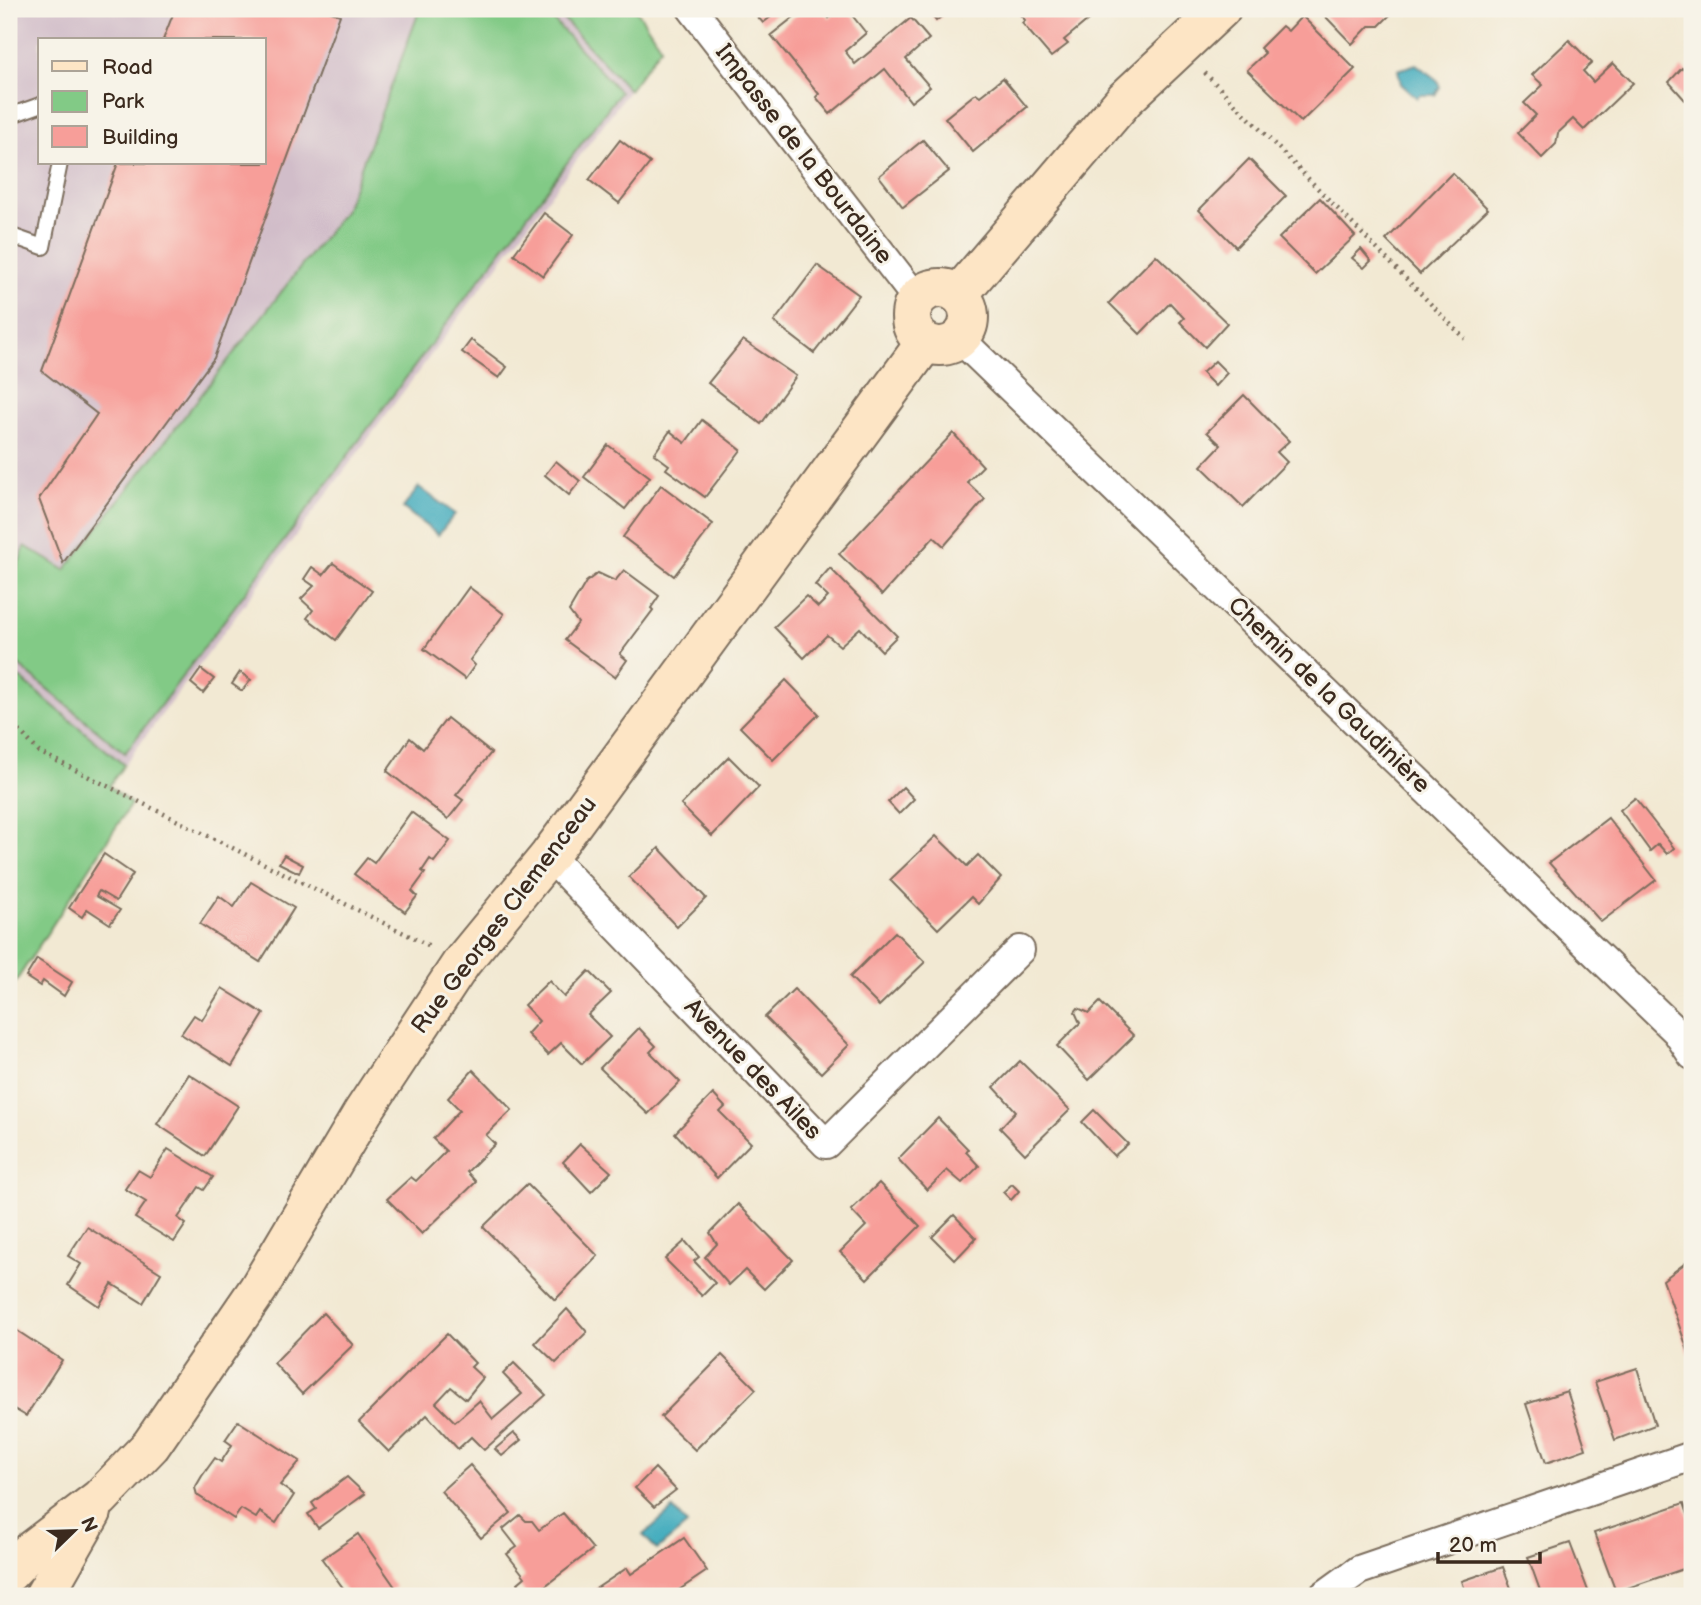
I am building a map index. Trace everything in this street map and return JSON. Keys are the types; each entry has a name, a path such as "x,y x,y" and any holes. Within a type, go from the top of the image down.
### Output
{"street":[{"name":"Impasse de la Bourdaine","path":"692,9 917,299"},
{"path":"959,294 1125,99 1221,9"},
{"path":"934,288 944,288 959,294 969,312 966,331 943,341 912,327 911,317 917,299 934,288"},
{"name":"Rue Georges Clemenceau","path":"9,1573 29,1552 100,1498 151,1445 258,1289 363,1112 462,962 549,856 943,341"},
{"name":"Chemin de la Gaudinière","path":"943,341 1677,1032 1692,1055"},
{"name":"Avenue des Ailes","path":"549,856 826,1144 1020,950"},
{"path":"1323,1596 1359,1570 1692,1456"},
{"name":"Rue Georges Clemenceau","path":"44,1596 100,1498"}],"lane":[{"path":"9,116 38,106"},
{"path":"9,235 43,247 60,164"}],"path":[{"path":"1180,47 1465,339"},
{"path":"9,712 18,729 39,752 462,962"},
{"path":"9,729 18,729"}],"shaded area":[{"path":"9,9 554,9 629,90 124,765 9,669"}],"green space":[{"path":"420,9 543,9 620,92 125,753 16,663 9,648 9,591 25,546 65,570 345,210"},
{"path":"554,9 636,9 661,47 629,90"},
{"path":"9,669 124,765 109,786 131,804 9,992"}],"water":[{"path":"1416,64 1437,80 1440,87 1435,95 1420,95 1417,98 1401,84 1398,70"},
{"path":"419,487 455,514 438,535 403,508"},
{"path":"673,1509 687,1525 657,1550 643,1535"}],"building":[{"path":"175,9 323,9 340,15 214,358 63,563 39,499 97,414 42,371 118,164 266,164 266,38 164,38"},
{"path":"751,9 781,9 763,23"},
{"path":"804,9 822,9 829,18 840,9 847,9 866,33 845,51 855,64 911,18 929,39 906,59 930,87 911,102 885,69 830,114 816,97 819,94 771,35"},
{"path":"927,9 950,9 936,21"},
{"path":"1015,9 1091,9 1095,14 1064,40 1068,44 1051,57 1022,23 1025,20"},
{"path":"1332,9 1396,9 1379,26 1369,26 1352,44 1325,16"},
{"path":"1302,16 1355,69 1301,122 1247,70 1265,53 1260,48 1282,26 1288,31"},
{"path":"1569,40 1592,63 1583,71 1593,82 1613,63 1633,83 1584,130 1573,119 1558,133 1556,144 1542,158 1518,133 1536,115 1524,103 1543,85 1532,75"},
{"path":"1682,68 1692,78 1692,93 1685,100 1669,82"},
{"path":"1003,78 1027,107 973,152 945,118 976,93 980,96"},
{"path":"620,140 650,163 619,203 589,180"},
{"path":"923,140 949,171 903,207 879,176"},
{"path":"1249,159 1286,196 1236,247 1199,210"},
{"path":"1452,173 1488,209 1420,274 1386,240"},
{"path":"1320,198 1355,236 1315,274 1279,238"},
{"path":"544,213 573,235 543,276 514,254"},
{"path":"1361,249 1371,261 1364,268 1352,258"},
{"path":"1156,255 1227,323 1205,347 1180,322 1184,318 1170,303 1140,334 1109,303"},
{"path":"817,265 859,295 814,353 774,322"},
{"path":"471,340 507,367 499,378 462,352"},
{"path":"743,340 796,376 761,424 708,383"},
{"path":"1215,361 1227,373 1215,386 1202,373"},
{"path":"1244,395 1289,441 1277,452 1287,462 1243,507 1201,466 1221,445 1207,432"},
{"path":"702,420 741,450 705,497 666,469 669,465 654,454 670,431 685,443"},
{"path":"953,433 983,466 967,482 985,499 944,546 934,537 882,595 839,554"},
{"path":"608,445 650,477 625,509 584,477"},
{"path":"556,461 580,481 569,495 545,475"},
{"path":"661,485 713,524 674,576 623,537"},
{"path":"333,563 372,591 336,640 307,618 313,610 301,599 314,586 304,579 312,567 323,575"},
{"path":"830,568 897,636 882,651 860,628 840,646 827,635 804,658 774,627 806,596 818,607 828,597 815,585"},
{"path":"624,570 659,596 651,608 653,610 620,654 627,660 615,677 565,640 578,623 569,611 586,582 598,573 615,581"},
{"path":"469,587 504,614 470,660 475,665 465,679 424,649"},
{"path":"201,669 214,679 203,693 191,683"},
{"path":"240,672 251,680 242,691 232,684"},
{"path":"786,680 819,714 773,760 740,727"},
{"path":"447,718 491,753 456,795 463,800 448,819 387,771 410,738 423,749"},
{"path":"729,757 759,787 712,836 681,805"},
{"path":"903,787 914,799 899,814 888,802"},
{"path":"1635,798 1674,848 1667,854 1658,844 1650,851 1620,810"},
{"path":"411,812 450,841 434,862 430,859 422,871 425,873 412,891 417,896 405,912 354,874 367,858 374,863"},
{"path":"1608,818 1656,880 1601,922 1549,863"},
{"path":"936,836 967,866 978,855 1001,878 978,904 971,897 938,929 890,880"},
{"path":"659,848 706,898 677,927 629,877"},
{"path":"104,854 133,874 116,901 99,891 96,896 120,910 110,924 87,909 82,917 69,908"},
{"path":"284,855 303,865 299,873 279,863"},
{"path":"251,882 294,908 260,962 200,924 219,896 234,907"},
{"path":"895,932 925,962 879,1006 850,977"},
{"path":"37,959 72,982 64,996 43,981 40,986 26,977"},
{"path":"589,971 611,993 588,1015 610,1037 582,1064 561,1043 548,1055 527,1034 539,1021 524,1005 549,981 564,997"},
{"path":"222,988 264,1014 232,1066 181,1034 194,1015 202,1020"},
{"path":"794,989 849,1045 821,1073 765,1017"},
{"path":"1100,1002 1134,1036 1089,1080 1057,1046 1080,1023 1075,1012 1078,1008 1089,1013"},
{"path":"639,1028 656,1046 650,1052 680,1082 648,1114 600,1068"},
{"path":"1020,1061 1070,1110 1025,1154 1000,1128 1016,1111 994,1087"},
{"path":"473,1070 512,1110 486,1135 495,1144 467,1172 476,1182 422,1234 387,1199 411,1177 416,1181 446,1151 433,1139 460,1110 448,1098"},
{"path":"189,1074 238,1106 205,1156 157,1124"},
{"path":"713,1094 725,1107 720,1112 751,1143 717,1178 675,1133"},
{"path":"1094,1110 1128,1144 1114,1156 1082,1122"},
{"path":"938,1118 968,1149 966,1152 979,1166 962,1183 947,1170 927,1190 898,1159"},
{"path":"580,1144 611,1172 591,1192 563,1162"},
{"path":"168,1149 213,1177 204,1190 199,1187 178,1218 186,1224 174,1242 135,1218 146,1202 125,1189 138,1170 150,1177"},
{"path":"879,1183 920,1226 867,1279 840,1252 866,1226 851,1210"},
{"path":"527,1184 598,1256 555,1300 483,1227"},
{"path":"1012,1184 1019,1191 1011,1200 1003,1192"},
{"path":"738,1204 793,1260 764,1289 745,1270 729,1285 705,1257 717,1244 710,1233"},
{"path":"954,1215 976,1238 955,1260 932,1237"},
{"path":"87,1227 161,1273 143,1303 112,1284 99,1306 68,1285 81,1264 68,1256"},
{"path":"685,1241 699,1257 694,1261 715,1283 702,1296 665,1259"},
{"path":"1692,1258 1692,1362 1663,1280"},
{"path":"567,1309 587,1332 556,1363 535,1343"},
{"path":"323,1313 353,1345 302,1394 274,1363"},
{"path":"13,1328 62,1360 26,1416 9,1406 9,1335"},
{"path":"447,1334 475,1363 471,1367 483,1378 466,1399 451,1387 436,1403 455,1422 479,1401 493,1419 522,1394 503,1374 514,1363 546,1395 484,1450 471,1437 458,1449 427,1415 389,1452 359,1422"},
{"path":"722,1355 756,1389 695,1450 661,1417"},
{"path":"1637,1368 1655,1425 1615,1440 1595,1382"},
{"path":"1567,1391 1586,1449 1546,1463 1526,1404"},
{"path":"238,1421 300,1461 280,1485 294,1495 276,1523 260,1512 256,1518 241,1509 234,1519 197,1495 195,1488 202,1476 215,1458 221,1462 232,1445 225,1440"},
{"path":"514,1433 521,1440 502,1456 495,1449"},
{"path":"470,1465 511,1513 481,1538 441,1491"},
{"path":"655,1468 676,1490 654,1507 635,1488"},
{"path":"347,1477 365,1494 318,1528 308,1514 316,1509 312,1503"},
{"path":"1684,1503 1692,1526 1692,1566 1616,1592 1594,1533"},
{"path":"563,1513 593,1549 532,1596 527,1596 518,1583 525,1577 507,1554 517,1547 503,1529 520,1515 526,1521 532,1521 539,1530"},
{"path":"358,1534 395,1587 382,1596 349,1596 322,1559"},
{"path":"684,1538 707,1571 670,1596 585,1596 627,1568 631,1574"},
{"path":"1570,1543 1590,1596 1542,1596 1528,1557"},
{"path":"1503,1567 1514,1596 1467,1596 1462,1581"}]}
